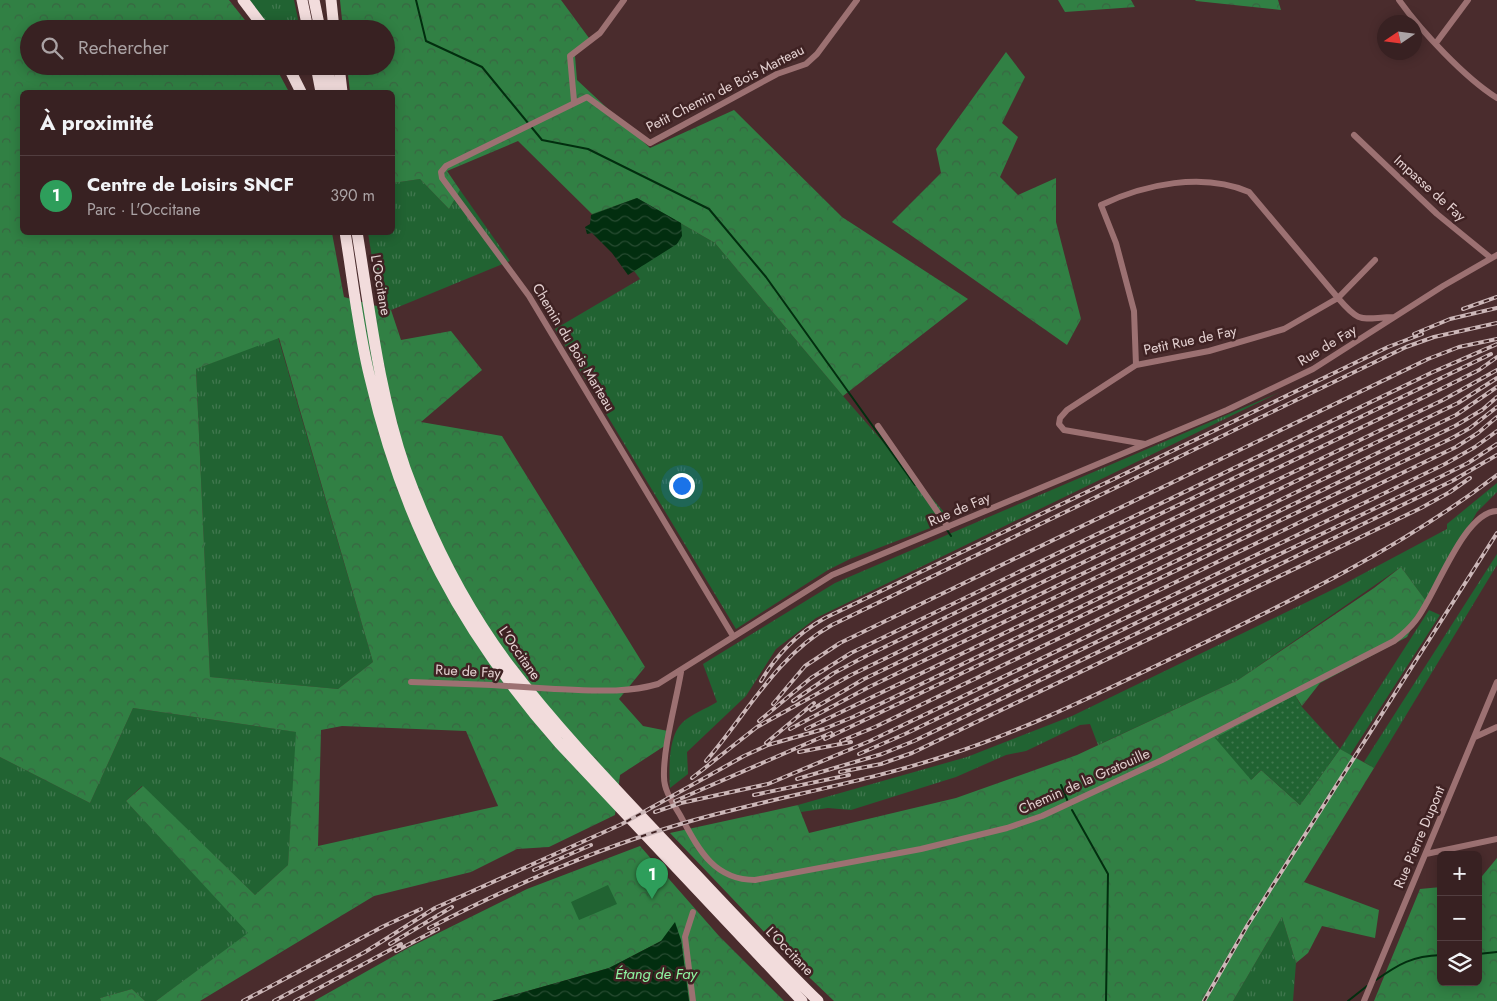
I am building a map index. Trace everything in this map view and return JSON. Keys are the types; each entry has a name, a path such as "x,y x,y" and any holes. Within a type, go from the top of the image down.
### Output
{"highway":[{"path":"243,0 257,20"},
{"path":"302,0 306,20"},
{"path":"314,0 318,20"},
{"path":"331,0 333,20"},
{"path":"292,75 300,90"},
{"path":"318,75 321,90"},
{"path":"329,75 332,90"},
{"path":"340,75 342,90"},
{"name":"L'Occitane","path":"346,235 369,376 389,450 428,551 457,606 502,674 559,743 802,1001"},
{"name":"L'Occitane","path":"357,235 380,373 405,466 443,555 471,607 507,662 567,736 719,899 818,1001"}],"street":[{"path":"574,101 570,56 600,33 624,0"},
{"name":"Petit Chemin de Bois Marteau","path":"574,101 587,96 650,143 777,74 806,64 818,54 857,0"},
{"path":"1399,0 1436,43 1482,88 1497,98"},
{"path":"1436,43 1468,0"},
{"name":"Chemin du Bois Marteau","path":"574,101 524,129 446,166 442,169 441,176 529,296 733,636"},
{"name":"Impasse de Fay","path":"1354,135 1437,214 1494,256"},
{"path":"1136,365 1134,311 1116,244 1101,205 1121,196 1176,183 1209,182 1233,185 1249,192 1351,313 1359,319 1395,317"},
{"name":"Rue de Fay","path":"410,682 555,689 638,690 658,684 681,672 733,636 832,575 1227,410 1313,369 1494,256"},
{"name":"Petit Rue de Fay","path":"1145,444 1064,430 1059,424 1060,418 1067,410 1136,365 1210,351 1284,329 1338,298 1375,260"},
{"path":"878,426 948,527"},
{"name":"Chemin de la Gratouille","path":"681,672 665,758 664,783 694,842 714,868 738,878 760,880 922,850 1007,828 1042,816 1162,760 1394,641 1417,619 1450,559 1471,527 1484,514 1497,511"},
{"name":"Rue Pierre Dupont","path":"1364,1001 1497,682"},
{"path":"1475,736 1497,727"},
{"path":"1426,854 1497,839"},
{"path":"693,912 684,937 693,1001"}],"green space":[{"path":"0,0 229,0 245,20 20,20 20,75 280,75 288,90 20,90 20,235 332,235 344,297 391,310 401,340 451,331 482,370 421,422 502,436 645,667 619,699 643,726 668,731 666,745 620,775 615,815 549,847 517,849 471,872 374,896 200,1001 156,1001 248,933 126,801 143,786 255,895 288,865 296,732 133,708 90,803 0,757","holes":["279,338 373,662 338,689 210,677 196,369","342,726 466,731 498,806 318,846 321,730"]},
{"path":"247,0 294,0 298,20 262,20"},
{"path":"340,0 561,0 589,38 575,56 577,80 650,148 734,110 842,217 968,299 843,396 715,243 637,198 592,214 518,141 447,171 460,190 449,209 420,179 395,183 395,90 350,90 348,75 395,75 395,20 342,20"},
{"path":"1058,0 1131,0 1135,7 1065,12"},
{"path":"1278,0 1281,10 1196,1"},
{"path":"1006,52 1025,77 1002,123 1018,137 1000,177 1018,195 1056,178 1056,222 1081,319 1067,345 892,222 941,173 936,149"},
{"path":"420,179 449,209 460,190 510,261 391,310 380,307 368,235 395,235 395,183"},
{"path":"637,198 715,243 843,396 951,520 850,559 828,570 736,629 555,329 640,279 592,214"},
{"path":"278,337 373,662 338,689 210,677 196,369"},
{"path":"1280,392 816,618 776,649 746,696 687,752 688,774 670,788 670,753 677,729 690,717 717,702 703,664 835,583"},
{"path":"1497,483 1497,492 1477,512 1426,601 1401,567 1238,680 1098,745 1090,724 1080,725 1026,751 1006,755 956,777 851,810 828,808 801,812 798,805 967,757 1072,716 1340,586 1447,529 1447,524"},
{"path":"1497,554 1497,565 1374,768 1364,762"},
{"path":"1401,567 1426,601 1407,637 1320,683 1302,706 1295,695 1251,780 1261,770 1300,805 1340,749 1374,768 1304,882 1379,910 1375,938 1322,926 1308,953 1296,963 1282,917 1233,1001 834,1001 788,957 670,833 798,805 809,833 956,798 1077,755 1238,680 1374,588"},
{"path":"1429,610 1440,615 1350,755 1340,749"},
{"path":"1295,695 1302,707 1340,749 1300,805 1261,770 1251,780 1215,738"},
{"path":"133,708 297,732 288,865 255,895 142,786 126,801 249,933 156,1001 145,1001 132,989 100,998 101,1001 0,1001 0,757 90,803"},
{"path":"640,846 719,936 784,1001 689,1001 681,940 661,941 609,968 492,1001 314,1001 408,948 527,889"},
{"path":"1497,858 1497,1001 1374,1001 1420,889 1437,887 1437,986 1482,986 1482,876"},
{"path":"608,885 617,904 579,920 571,902"},
{"path":"1282,917 1296,963 1293,1001 1233,1001"},
{"path":"132,989 145,1001 101,1001 100,998"}],"water":[{"path":"637,198 681,223 682,236 677,244 628,275 612,253 592,233 587,234 585,227 590,224 591,215"},
{"name":"Étang de Fay","path":"675,922 681,940 689,1001 492,1001 609,968 661,941"}],"waterway":[{"path":"416,0 426,41 482,67 542,140 588,149 709,209 766,277 915,485"},
{"path":"947,530 951,536"},
{"path":"1061,785 1068,802"},
{"path":"1072,810 1108,874 1106,1001"},
{"path":"1482,954 1497,952"},
{"path":"1376,980 1406,962 1422,957 1437,955"},
{"path":"1348,1001 1367,986"}],"railway":[{"path":"1463,309 1497,297"},
{"path":"1414,334 1450,319 1497,308"},
{"path":"706,761 778,669 812,638 832,625 1406,347 1434,337 1497,323"},
{"path":"761,681 781,653 797,637 825,618 1388,347 1422,334"},
{"path":"773,704 805,666 840,643 1428,359 1459,347 1497,339"},
{"path":"759,721 811,678 851,653 1433,372 1497,344"},
{"path":"793,701 834,673 866,656 1491,354"},
{"path":"692,778 757,727 851,675 1447,386 1479,370 1497,357"},
{"path":"811,710 864,679 1443,400 1497,370"},
{"path":"790,729 869,687 1458,403 1497,378"},
{"path":"806,729 1456,415 1497,387"},
{"path":"274,1001 365,952 435,908 622,824 744,756 768,745 824,729 853,717 1455,426 1482,410 1497,397"},
{"path":"825,739 1452,438 1470,428 1497,407"},
{"path":"841,741 875,727 1456,447 1478,433 1497,417"},
{"path":"655,812 681,803 768,784 870,741 1445,464 1475,447 1497,431"},
{"path":"859,754 905,734 1436,479 1468,463 1497,444"},
{"path":"797,779 882,754 914,741 1452,481 1497,455"},
{"path":"429,928 554,869 618,844 716,814 913,766 1007,734 1097,694 1307,592 1423,526 1497,475"},
{"path":"840,772 881,764 912,753 1421,508 1470,478"},
{"path":"1204,1001 1247,926 1497,533"},
{"path":"766,743 814,703"},
{"path":"675,801 831,733"},
{"path":"799,752 851,742"},
{"path":"754,795 849,775"},
{"path":"534,870 591,845"},
{"path":"390,944 452,907"},
{"path":"243,1001 384,926 421,909"},
{"path":"396,951 438,929"},
{"path":"295,1001 401,944"}],"place":[{"name":"Centre de Loisirs SNCF","path":"652,899"}]}
